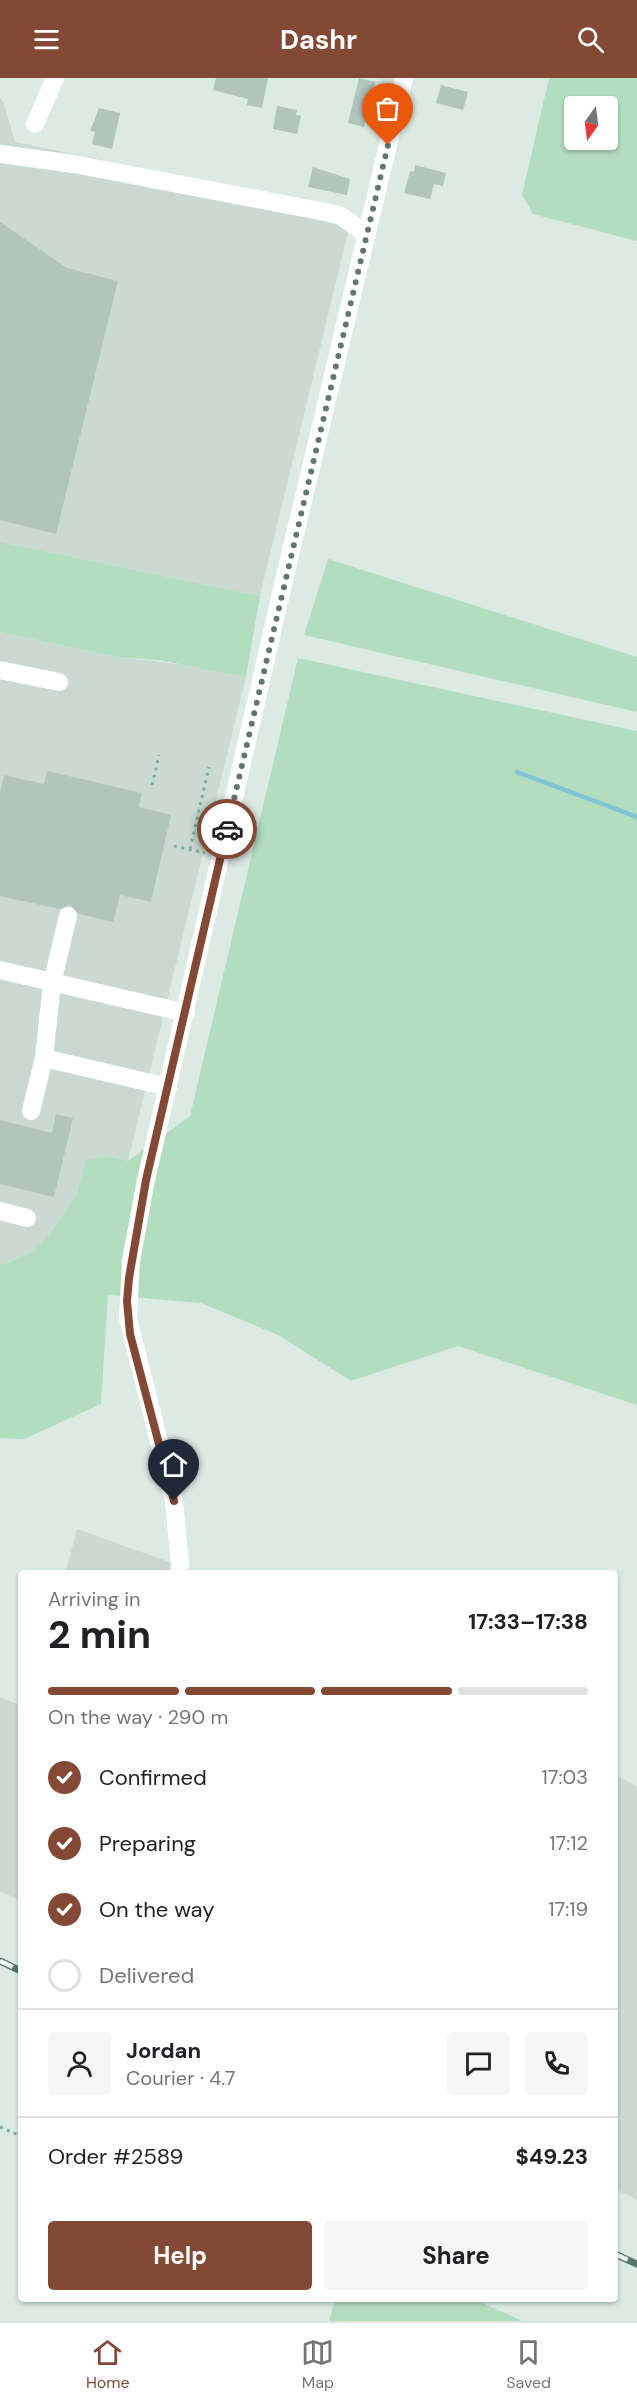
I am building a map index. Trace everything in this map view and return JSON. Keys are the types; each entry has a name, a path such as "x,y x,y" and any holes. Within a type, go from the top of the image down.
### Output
{"street":[{"path":"35,124 55,78"},
{"path":"179,1570 174,1501 130,1334 127,1301 140,1216 168,1087 285,576 404,78"},
{"path":"0,154 84,166 325,212 341,216 367,235"},
{"path":"0,670 59,682"},
{"path":"31,1111 44,1058 52,982 68,916"},
{"path":"0,970 186,1013"},
{"path":"44,1058 168,1087"},
{"path":"0,1211 27,1218"}],"path":[{"path":"152,785 159,755"},
{"path":"190,849 209,767"},
{"path":"174,846 221,857"},
{"path":"0,2127 18,2135"}],"shaded area":[{"path":"0,98 4,103 15,142 353,212 260,596 0,542"},
{"path":"0,632 118,657 203,667 246,677 128,1161 108,1156 85,1160 77,1195 50,1233 34,1251 5,1264 0,1263"},
{"path":"77,1529 192,1570 66,1570"},
{"path":"0,1697 18,1705 18,1900 0,1891"},
{"path":"618,1776 637,1786 637,2200 618,2190"}],"green space":[{"path":"549,78 637,78 637,241 533,214 522,195"},
{"path":"0,542 260,596 246,677 159,660 118,657 0,632"},
{"path":"328,559 637,657 637,712 304,635"},
{"path":"298,658 637,731 637,1405 458,1346 351,1381 278,1335 201,1303 108,1295 101,1404 24,1439 0,1438 0,1263 5,1264 34,1251 50,1233 77,1195 85,1160 108,1156 128,1161 190,1116"},
{"path":"334,2302 480,2302 522,2321 329,2321"}],"building":[{"path":"216,78 268,78 262,108 247,105 248,99 213,90"},
{"path":"359,78 375,82 364,127 348,123"},
{"path":"441,85 468,92 463,110 436,103"},
{"path":"277,106 297,110 296,115 301,116 297,134 273,129"},
{"path":"99,108 120,113 112,149 92,144 95,132 90,131"},
{"path":"415,165 446,173 443,186 434,184 430,199 404,193 410,171 414,172"},
{"path":"313,167 350,179 347,195 308,187"},
{"path":"0,222 67,268 118,281 56,534 0,520"},
{"path":"47,771 142,793 139,807 171,815 151,902 120,895 113,922 79,914 70,905 59,909 0,896 0,793 4,775 44,784"},
{"path":"56,1114 73,1118 54,1197 0,1184 0,1120 52,1133"}],"waterway":[{"path":"517,772 637,817"}],"railway":[{"path":"0,1961 18,1970"},
{"path":"618,2255 637,2264"}],"way so far":[{"path":"227,829 388,145"}],"route":[{"path":"174,1501 130,1334 127,1301 131,1261 146,1180 227,829"}]}
